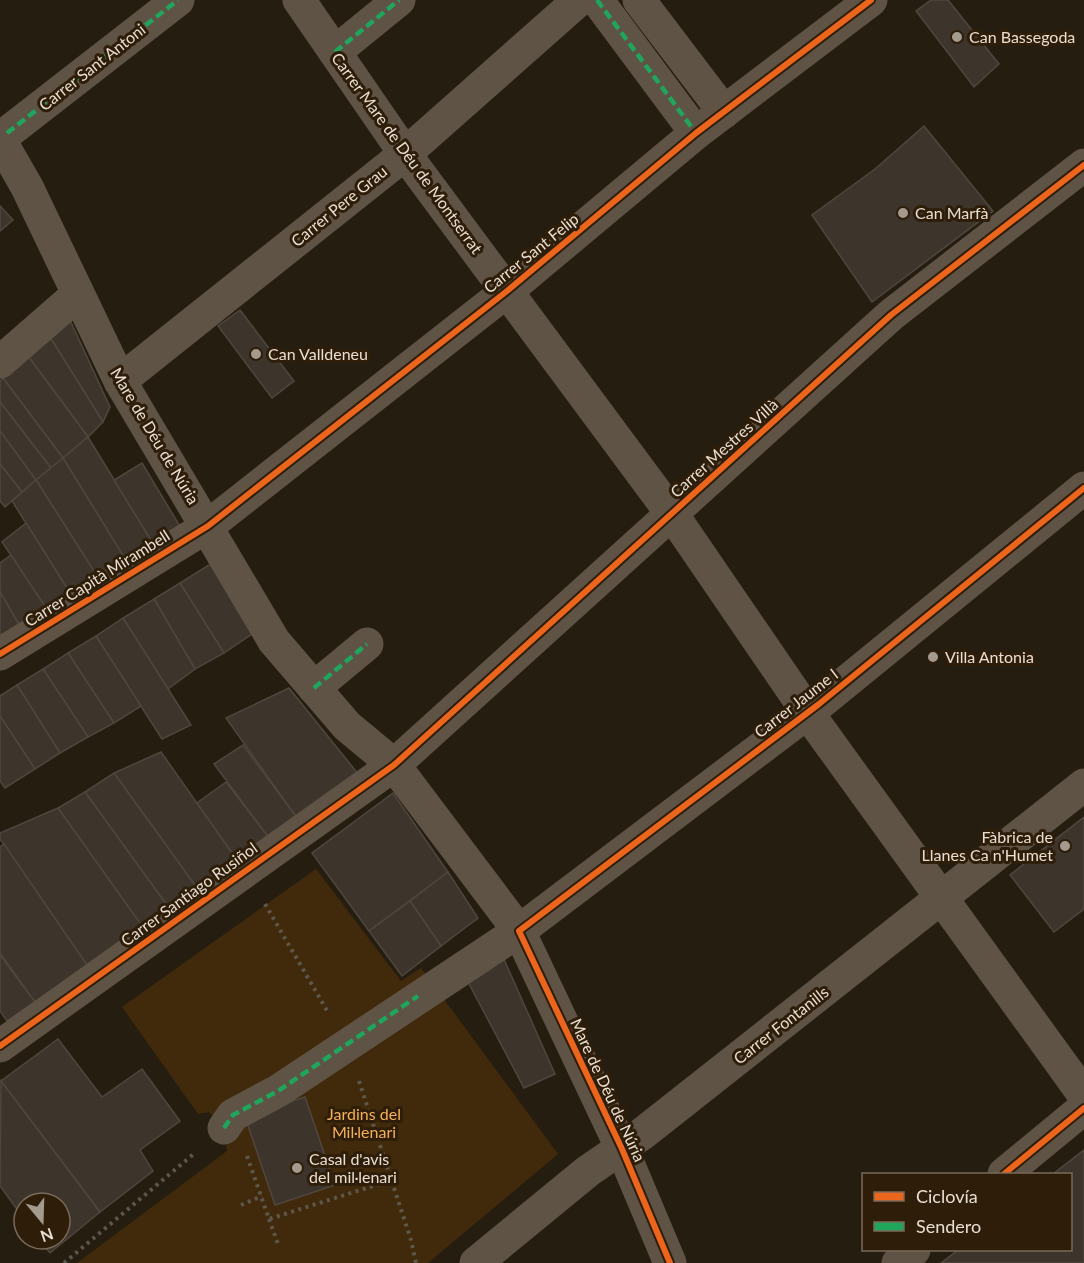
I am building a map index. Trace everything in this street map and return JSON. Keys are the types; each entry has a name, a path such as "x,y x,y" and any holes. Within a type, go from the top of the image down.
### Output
{"street":[{"name":"Carrer Sant Antoni","path":"4,137 178,0"},
{"name":"Carrer Mare de Déu de Montserrat","path":"299,0 405,154 672,514 807,713 1084,1095"},
{"path":"335,52 399,0"},
{"name":"Carrer Pere Grau","path":"120,381 405,154 579,0"},
{"path":"597,0 696,133"},
{"path":"639,0 724,112"},
{"name":"Carrer Sant Felip","path":"208,526 507,291 696,133 871,0"},
{"name":"Mare de Déu de Núria","path":"4,137 120,381 208,526 274,641 347,726 394,765 519,931 622,1149 670,1263"},
{"name":"Carrer Mestres Villà","path":"394,765 891,315 1084,165"},
{"path":"0,362 78,295"},
{"name":"Carrer Jaume I","path":"228,1121 278,1091 519,931 807,713 1084,488"},
{"name":"Carrer Capità Mirambell","path":"0,654 208,526"},
{"path":"314,688 367,644"},
{"name":"Carrer Santiago Rusiñol","path":"0,1046 394,765"},
{"name":"Carrer Fontanills","path":"476,1263 588,1171 622,1149 1084,785"},
{"path":"1005,1173 1084,1108"},
{"path":"898,1263 913,1251"}],"path":[{"path":"281,931 318,995"},
{"path":"347,1044 392,1180 416,1263"},
{"path":"64,1263 228,1121 262,1196 278,1244"},
{"path":"269,1219 392,1180"},
{"path":"241,1204 262,1196"}],"green space":[{"name":"Jardins del Mil·lenari","path":"316,869 401,981 421,968 558,1154 428,1263 77,1263 227,1151 224,1128 209,1112 198,1114 122,1007"}],"building":[{"name":"Can Bassegoda","path":"931,0 948,0 999,64 974,87 916,11"},
{"name":"Can Marfà","path":"924,126 993,211 872,302 812,215 875,169"},
{"path":"0,206 13,220 0,231"},
{"name":"Can Valldeneu","path":"240,310 294,381 272,398 218,326"},
{"path":"70,320 110,407 103,422 50,337"},
{"path":"50,337 103,422 88,437 28,356"},
{"path":"28,356 88,437 63,458 3,378"},
{"path":"3,378 63,458 51,468 0,402 0,381"},
{"path":"0,402 51,468 36,480 0,431"},
{"path":"0,431 36,480 22,492 0,464"},
{"path":"88,437 154,545 127,562 63,458"},
{"path":"63,458 127,562 99,579 36,480"},
{"path":"142,463 181,528 154,545 114,480"},
{"path":"0,464 22,492 5,507 0,501"},
{"path":"36,480 99,579 72,596 12,501"},
{"path":"26,523 72,596 48,611 2,542"},
{"path":"11,555 48,611 21,628 0,592 0,563"},
{"path":"212,563 252,634 224,653 180,583"},
{"path":"180,583 224,653 195,669 154,599"},
{"path":"0,592 21,628 0,641"},
{"path":"154,599 195,669 168,689 123,618"},
{"path":"123,618 191,725 162,739 96,636"},
{"path":"96,636 141,706 114,723 68,653"},
{"path":"68,653 114,723 88,737 43,669"},
{"path":"43,669 88,737 60,753 17,685"},
{"path":"17,685 60,753 35,769 0,716 0,696"},
{"path":"289,688 359,775 297,818 226,718"},
{"path":"0,716 35,769 5,788 0,781"},
{"path":"243,745 297,818 269,838 214,764"},
{"path":"161,752 237,860 197,888 114,773"},
{"path":"114,773 197,888 169,908 85,792"},
{"path":"226,782 269,838 237,860 197,803"},
{"path":"85,792 169,908 142,926 58,808"},
{"path":"393,793 448,872 369,931 312,853"},
{"path":"58,808 142,926 87,965 0,839 0,833"},
{"name":"Fàbrica de Llanes Ca n'Humet","path":"1084,817 1084,909 1054,932 1010,875"},
{"path":"4,844 87,965 35,1002 0,953 0,847"},
{"path":"448,872 478,918 441,946 410,901"},
{"path":"410,901 441,946 402,976 369,931"},
{"path":"0,955 35,1002 7,1021 0,1011"},
{"path":"503,957 555,1074 524,1088 467,980"},
{"path":"58,1039 102,1097 142,1069 180,1121 140,1150 153,1171 100,1212 1,1081"},
{"path":"1,1081 100,1212 72,1235 72,1191 12,1191 12,1202 0,1186"},
{"path":"305,1097 335,1185 275,1205 245,1117"},
{"path":"1084,1150 1084,1263 941,1263 957,1251 1072,1251 1072,1173 1054,1173"}],"marked path":[{"path":"7,133 178,0"},
{"path":"335,52 399,0"},
{"path":"597,0 696,133"},
{"path":"314,688 367,644"},
{"path":"224,1128 233,1115 278,1091 418,996"}],"cycle path":[{"path":"0,654 208,526 507,291 696,133 871,0"},
{"path":"0,1046 394,765 891,315 1084,165"},
{"path":"670,1263 622,1149 519,931 819,704 1084,488"},
{"path":"1005,1173 1084,1108"}],"place":[{"name":"Can Bassegoda","path":"957,37"},
{"name":"Can Marfà","path":"903,213"},
{"name":"Can Valldeneu","path":"256,354"},
{"name":"Villa Antonia","path":"933,657"},
{"name":"Fàbrica de Llanes Ca n'Humet","path":"1065,846"},
{"name":"Casal d'avis del mil·lenari","path":"297,1168"}]}
